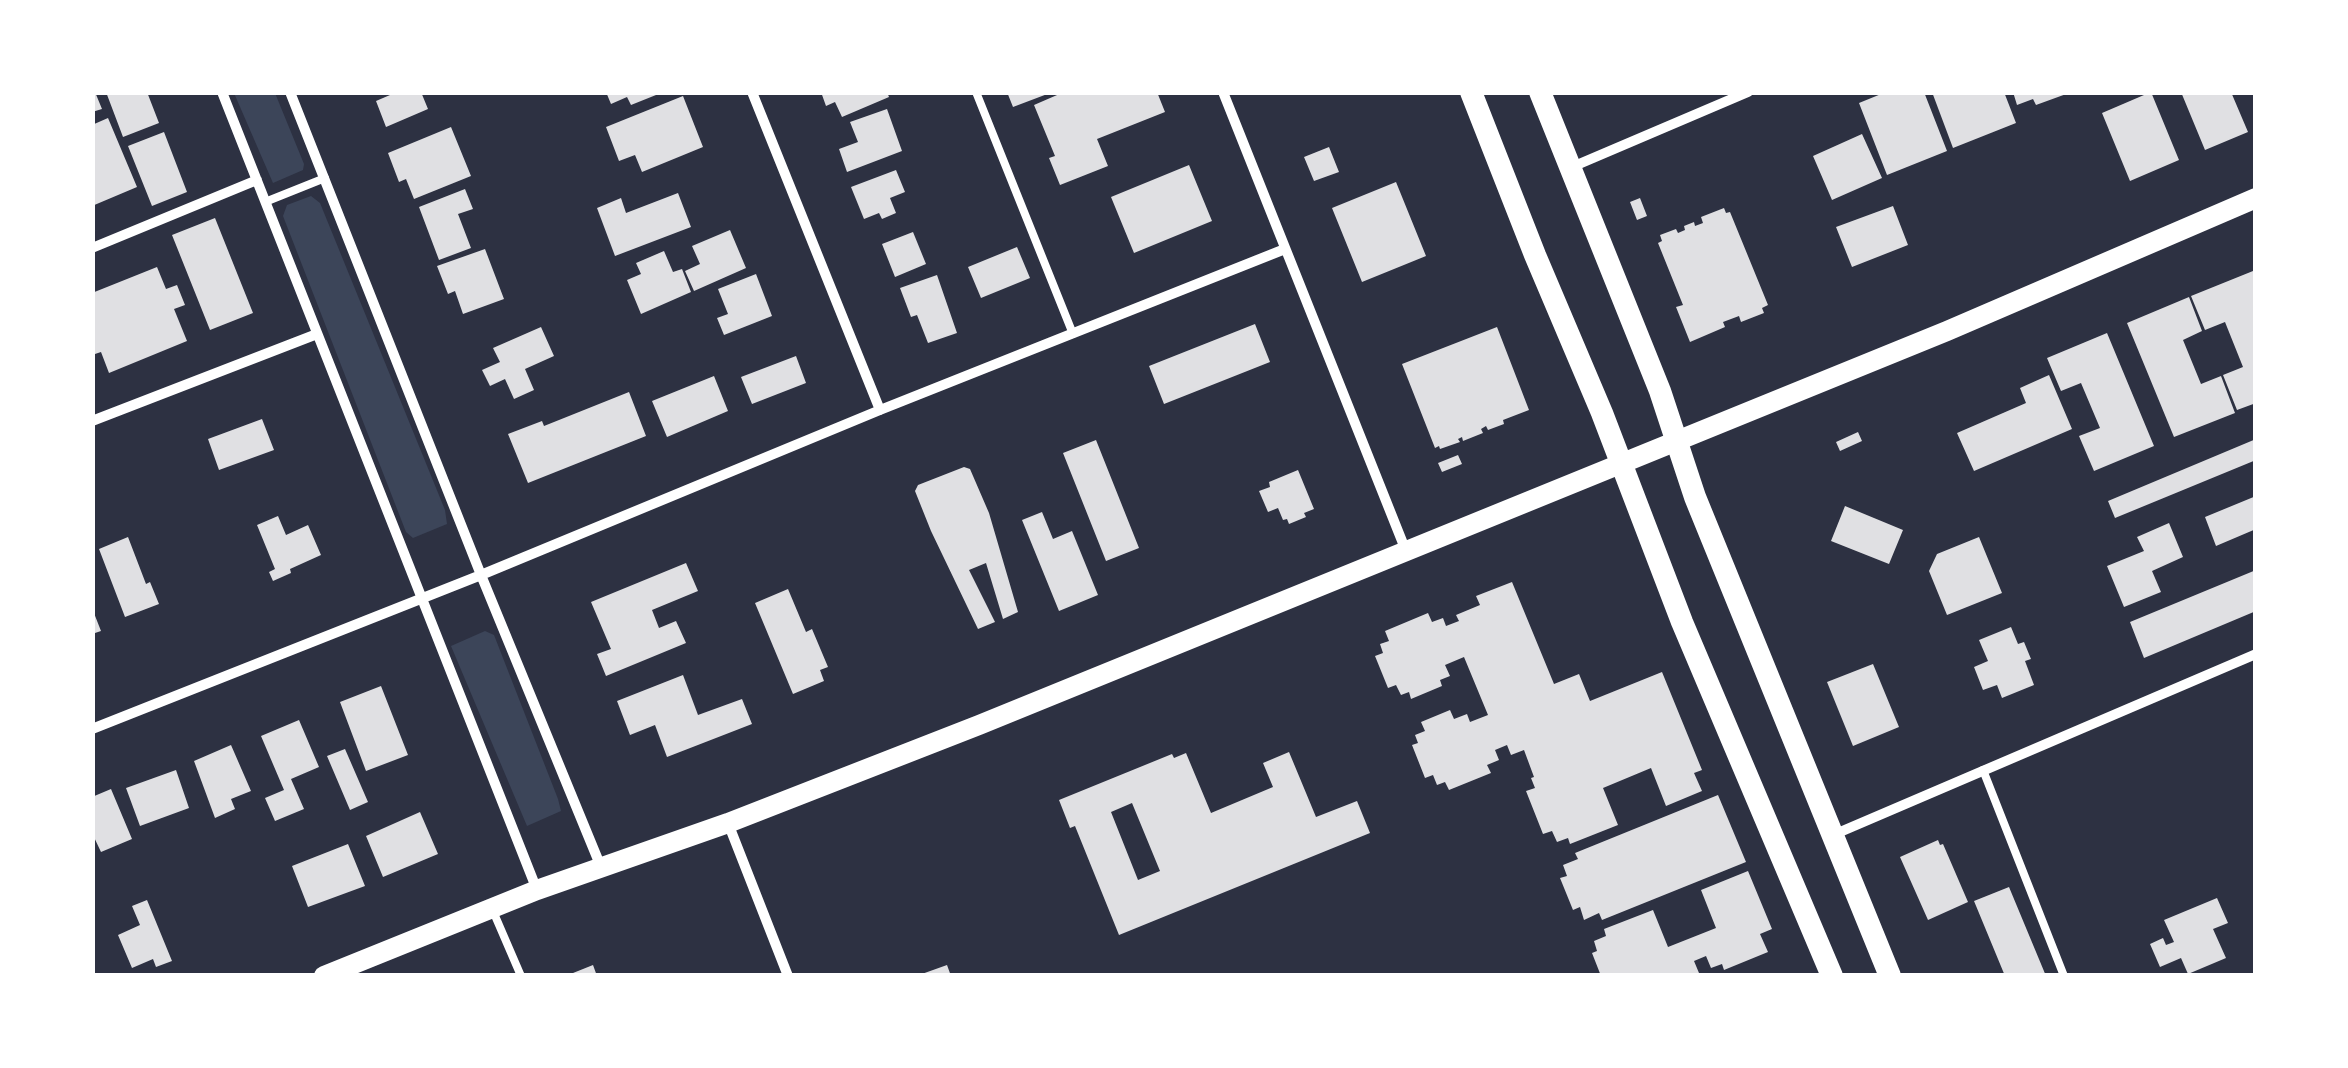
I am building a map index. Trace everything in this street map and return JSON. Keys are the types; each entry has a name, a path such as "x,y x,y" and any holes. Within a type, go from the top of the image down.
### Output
{"main road":[{"path":"1471,92 1701,667 1832,976"},
{"path":"1540,92 1890,976"},
{"path":"324,976 537,890 728,823 979,725 1676,443 2256,198"}],"street":[{"path":"222,92 537,890"},
{"path":"290,92 601,868"},
{"path":"752,92 880,410"},
{"path":"1223,92 1406,553"},
{"path":"1571,168 1748,92"},
{"path":"92,248 256,180"},
{"path":"92,729 1286,249"},
{"path":"92,421 317,334"},
{"path":"1832,836 2256,654"},
{"path":"728,823 788,976"}],"lane":[{"path":"976,92 1073,334"},
{"path":"266,202 325,178"},
{"path":"1983,770 2064,976"},
{"path":"492,908 520,976"}],"shaded area":[{"path":"234,93 275,93 303,170 273,183"},
{"path":"311,196 320,203 445,510 447,524 413,538 406,532 283,216 287,205"},
{"path":"485,631 494,635 561,811 527,826 451,646"}],"building":[{"path":"92,92 102,109 92,112"},
{"path":"106,92 147,92 159,123 123,137"},
{"path":"397,92 421,92 428,109 386,127 376,101"},
{"path":"606,92 661,93 631,105 627,97 611,104"},
{"path":"821,92 887,92 889,97 842,117 835,102 826,106"},
{"path":"1007,92 1050,92 1050,93 1013,107"},
{"path":"1064,92 1157,92 1165,112 1097,139 1108,166 1060,185 1049,158 1055,156 1034,105"},
{"path":"1886,92 1924,92 1947,151 1887,175 1859,103"},
{"path":"1932,92 2004,92 2016,123 1953,148"},
{"path":"2013,92 2069,93 2036,105 2033,99 2017,105"},
{"path":"2151,92 2179,160 2130,181 2102,113"},
{"path":"2181,92 2231,92 2248,132 2205,150"},
{"path":"683,96 703,147 642,172 635,155 619,161 606,127"},
{"path":"887,109 902,151 847,172 839,149 858,142 850,122"},
{"path":"108,118 137,187 92,206 92,125"},
{"path":"451,127 471,176 414,199 406,179 399,182 388,153"},
{"path":"164,132 187,192 152,206 128,146"},
{"path":"1862,134 1882,178 1832,200 1813,156"},
{"path":"1329,147 1339,172 1314,181 1304,157"},
{"path":"1189,165 1212,221 1134,253 1111,197"},
{"path":"896,170 905,192 890,198 896,213 882,219 879,213 864,219 851,187"},
{"path":"1396,182 1426,256 1362,282 1332,208"},
{"path":"465,189 473,209 458,214 471,248 439,260 419,207"},
{"path":"678,193 691,227 615,256 597,208 621,198 626,213"},
{"path":"1640,198 1647,216 1637,220 1630,202"},
{"path":"1893,206 1908,245 1852,267 1836,227"},
{"path":"1724,208 1726,213 1730,212 1768,305 1762,308 1764,313 1741,322 1739,316 1723,322 1725,327 1690,342 1676,307 1683,305 1658,243 1662,241 1660,235 1676,229 1678,233 1694,222 1695,226 1703,223 1701,217"},
{"path":"215,218 253,313 210,330 172,235"},
{"path":"730,230 746,268 694,291 685,271 700,264 692,246"},
{"path":"913,232 926,264 895,277 882,244"},
{"path":"1017,247 1030,278 981,298 968,267"},
{"path":"485,249 504,299 463,314 455,291 448,294 437,266"},
{"path":"664,251 673,272 682,269 691,292 641,314 627,280 641,274 636,263"},
{"path":"157,267 166,289 177,285 185,305 174,309 187,341 109,373 101,352 92,355 92,293"},
{"path":"2253,271 2256,403 2237,410 2223,375 2243,367 2225,322 2205,330 2191,296"},
{"path":"756,274 772,316 724,335 717,318 728,314 718,289"},
{"path":"937,275 957,333 928,343 917,315 911,317 900,288"},
{"path":"2189,297 2202,331 2183,340 2201,384 2221,376 2235,413 2174,437 2127,323"},
{"path":"1255,324 1270,362 1164,404 1149,366"},
{"path":"541,327 554,356 525,369 534,390 514,399 505,379 490,386 482,370 500,362 493,348"},
{"path":"1497,327 1529,410 1488,430 1486,426 1481,429 1483,433 1435,448 1402,364"},
{"path":"2107,333 2154,446 2094,471 2079,436 2100,428 2081,383 2061,391 2047,358"},
{"path":"796,356 806,383 752,404 741,377"},
{"path":"2049,375 2072,429 1974,471 1957,433 2026,403 2020,388"},
{"path":"714,376 728,411 667,437 652,401"},
{"path":"629,392 646,436 528,483 508,434 542,421 544,426"},
{"path":"262,419 274,450 219,470 208,439"},
{"path":"1858,432 1862,441 1840,451 1836,442"},
{"path":"2256,439 2256,460 2115,518 2108,501"},
{"path":"1096,440 1139,548 1106,561 1063,453"},
{"path":"1458,455 1462,464 1442,472 1438,463"},
{"path":"964,467 970,469 989,513 1018,612 1003,619 986,563 969,570 995,622 978,629 915,491 918,485"},
{"path":"1298,470 1314,509 1289,524 1278,508 1268,512 1259,491 1270,487 1269,482"},
{"path":"2256,496 2256,529 2216,546 2205,517"},
{"path":"1845,506 1903,530 1889,564 1831,541"},
{"path":"1042,512 1053,539 1072,531 1098,595 1059,611 1022,520"},
{"path":"278,516 286,535 308,525 321,555 273,581 269,572 275,569 257,525"},
{"path":"2169,523 2183,557 2152,571 2161,592 2124,607 2107,566 2144,551 2137,537"},
{"path":"128,537 146,584 150,582 159,604 125,617 99,549"},
{"path":"1979,537 2002,593 1947,615 1929,571 1937,554"},
{"path":"686,563 698,591 652,610 659,628 676,621 686,643 606,676 597,654 611,649 591,602"},
{"path":"2256,570 2256,611 2144,658 2130,622"},
{"path":"1512,582 1554,684 1579,674 1590,701 1662,672 1702,770 1694,773 1702,791 1666,806 1651,768 1603,788 1618,825 1570,844 1568,838 1557,842 1552,831 1543,834 1526,791 1535,788 1524,750 1511,755 1507,745 1495,750 1499,760 1487,765 1491,773 1449,790 1445,782 1437,785 1433,775 1425,778 1412,745 1418,743 1415,735 1425,731 1421,722 1450,710 1454,719 1467,714 1470,722 1488,715 1464,657 1445,665 1450,676 1440,680 1442,686 1411,699 1409,692 1401,695 1396,685 1388,688 1375,656 1383,653 1380,644 1389,641 1385,631 1428,613 1432,622 1443,618 1446,626 1459,621 1456,615 1480,605 1476,596"},
{"path":"788,589 806,632 812,629 828,667 820,670 824,681 793,694 755,603"},
{"path":"92,608 101,631 92,634"},
{"path":"2011,627 2018,644 2024,642 2031,659 2025,661 2034,685 2002,698 1997,685 1983,690 1974,667 1988,661 1979,640"},
{"path":"1873,664 1899,727 1853,746 1827,682"},
{"path":"683,675 698,715 742,699 752,724 667,757 655,725 630,735 617,701"},
{"path":"381,686 408,755 366,771 340,702"},
{"path":"299,720 319,767 291,779 304,809 275,821 265,798 284,790 261,736"},
{"path":"231,745 251,791 231,799 235,809 215,818 194,761"},
{"path":"345,749 368,802 350,810 327,756"},
{"path":"1289,752 1316,817 1357,801 1370,833 1119,935 1075,826 1070,828 1059,800 1172,754 1174,758 1186,753 1211,813 1273,787 1263,763","holes":["1132,803 1160,871 1138,880 1111,812"]},
{"path":"176,770 189,808 140,826 126,788"},
{"path":"111,789 132,839 101,852 92,833 92,797"},
{"path":"1718,795 1746,862 1602,920 1599,913 1584,920 1580,907 1573,910 1560,878 1567,876 1563,865 1578,859 1575,853"},
{"path":"420,812 438,854 383,877 366,836"},
{"path":"1938,840 1968,902 1928,920 1900,857"},
{"path":"348,844 365,886 308,907 292,866"},
{"path":"1748,871 1772,929 1760,934 1768,952 1724,970 1722,964 1711,968 1706,956 1694,961 1699,973 1694,976 1601,976 1592,953 1597,951 1594,941 1606,936 1604,929 1653,910 1668,947 1716,928 1701,890"},
{"path":"2009,887 2046,976 2005,976 1974,901"},
{"path":"2217,898 2228,923 2213,929 2226,958 2188,974 2181,958 2160,967 2150,944 2163,938 2166,945 2174,942 2164,920"},
{"path":"147,900 172,961 156,967 153,959 132,968 118,935 140,925 132,906"},
{"path":"593,965 597,976 568,976 568,975"},
{"path":"947,965 951,976 919,976 919,975"}]}
